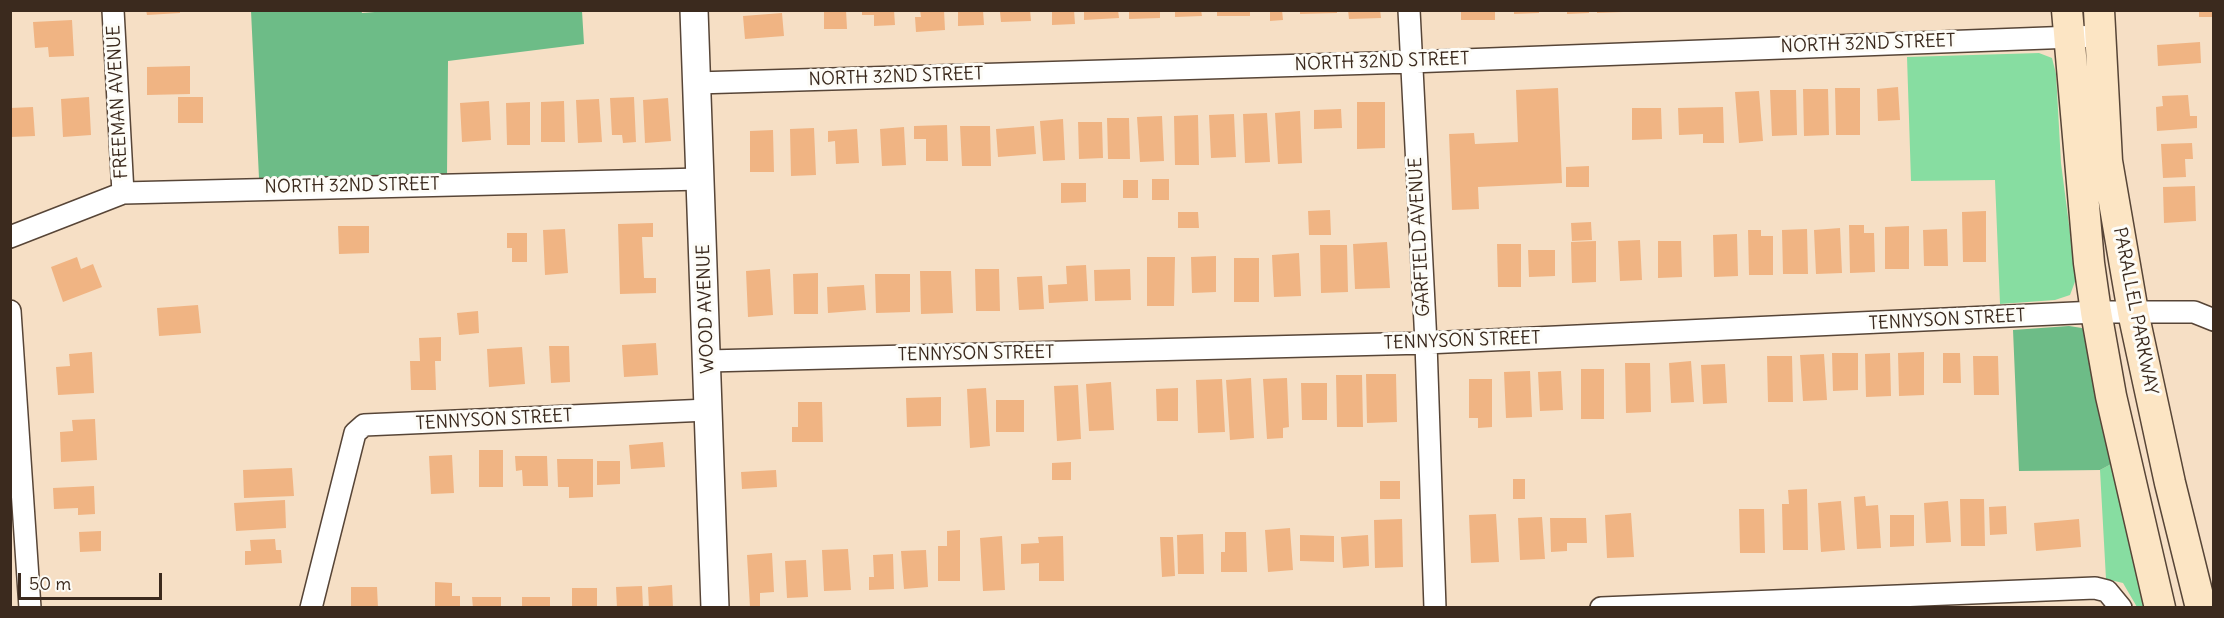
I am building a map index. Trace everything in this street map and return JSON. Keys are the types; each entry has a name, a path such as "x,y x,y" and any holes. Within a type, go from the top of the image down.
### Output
{"main road":[{"name":"PARALLEL PARKWAY","path":"2067,23 2089,263 2096,312 2111,396 2160,608"},
{"name":"PARALLEL PARKWAY","path":"2100,23 2107,161 2133,312 2170,483 2201,608"}],"street":[{"name":"FREEMAN AVENUE","path":"113,10 123,193"},
{"name":"WOOD AVENUE","path":"694,10 715,608"},
{"name":"GARFIELD AVENUE","path":"1409,10 1435,608"},
{"name":"NORTH 32ND STREET","path":"696,83 1410,62 2067,23 2100,23"},
{"name":"NORTH 32ND STREET","path":"10,237 123,193 255,188 701,179"},
{"path":"10,311 30,608"},
{"name":"TENNYSON STREET","path":"708,361 1425,343 2096,312 2194,312 2214,320"},
{"name":"TENNYSON STREET","path":"311,608 355,433 364,425 708,410"},
{"path":"1601,608 2095,588 2106,591 2119,604"}],"green space":[{"path":"361,10 362,13 400,10 582,11 584,44 448,61 447,175 259,178 251,11"},
{"path":"2039,53 2052,58 2056,74 2061,163 2076,279 2070,295 2055,300 2000,304 1995,180 1911,181 1907,57"},
{"path":"2069,326 2082,328 2090,338 2115,462 2100,470 2019,471 2013,330"},
{"path":"2115,462 2149,607 2137,607 2123,583 2106,579 2100,470"}],"building":[{"path":"146,10 180,10 180,13 147,15"},
{"path":"824,10 846,10 847,29 824,29"},
{"path":"862,10 894,10 895,25 874,26 874,15 862,15"},
{"path":"920,10 944,10 945,30 916,32 915,17 921,17"},
{"path":"958,10 983,10 984,25 958,26"},
{"path":"1030,10 1031,21 1001,22 1000,12"},
{"path":"1052,10 1074,10 1075,24 1052,25"},
{"path":"1084,10 1118,10 1119,18 1084,20"},
{"path":"1129,10 1160,10 1160,18 1129,19"},
{"path":"1175,10 1201,10 1202,16 1175,17"},
{"path":"1217,10 1250,10 1250,16 1217,16"},
{"path":"1270,10 1282,10 1283,20 1270,21"},
{"path":"1300,10 1337,10 1337,13 1300,14"},
{"path":"1348,10 1380,10 1381,18 1349,19"},
{"path":"1461,10 1495,10 1495,20 1461,20"},
{"path":"1514,10 1539,10 1539,13 1514,14"},
{"path":"1567,10 1589,10 1589,13 1567,14"},
{"path":"1597,10 1623,10 1623,12 1597,13"},
{"path":"2199,10 2214,10 2214,17 2199,17"},
{"path":"782,13 784,36 745,39 743,16"},
{"path":"72,20 74,56 49,57 48,47 35,48 33,22"},
{"path":"2200,42 2201,63 2158,66 2157,45"},
{"path":"190,66 190,94 147,95 147,67"},
{"path":"1898,87 1900,120 1878,121 1877,89"},
{"path":"1558,88 1562,183 1478,187 1479,209 1452,210 1449,134 1474,133 1475,144 1518,142 1516,90"},
{"path":"1835,88 1860,88 1860,135 1836,135"},
{"path":"1803,89 1828,89 1829,135 1804,136"},
{"path":"1770,90 1796,90 1797,135 1772,136"},
{"path":"1759,91 1763,141 1739,143 1735,92"},
{"path":"2188,95 2190,116 2197,116 2197,128 2157,131 2156,107 2163,106 2162,96"},
{"path":"89,97 91,135 63,137 61,99"},
{"path":"178,97 203,97 203,123 178,123"},
{"path":"634,97 636,142 623,143 622,135 612,135 610,98"},
{"path":"668,98 671,141 645,143 643,100"},
{"path":"599,99 602,142 578,143 576,100"},
{"path":"489,101 491,140 462,142 460,103"},
{"path":"564,101 565,142 541,142 541,102"},
{"path":"530,102 530,145 507,145 506,103"},
{"path":"1357,102 1385,102 1385,148 1357,149"},
{"path":"33,107 35,136 10,137 10,108"},
{"path":"1723,107 1724,143 1703,143 1703,134 1679,135 1678,108"},
{"path":"1632,108 1661,108 1662,139 1632,140"},
{"path":"1341,109 1342,128 1314,129 1314,110"},
{"path":"1300,111 1302,163 1278,164 1275,113"},
{"path":"1267,113 1270,162 1245,163 1243,114"},
{"path":"1234,114 1236,157 1211,158 1209,115"},
{"path":"1198,115 1199,165 1175,165 1174,116"},
{"path":"1162,116 1164,161 1140,162 1137,117"},
{"path":"1107,118 1129,118 1130,159 1108,159"},
{"path":"1063,119 1065,160 1043,161 1040,121"},
{"path":"1078,122 1102,122 1103,158 1079,159"},
{"path":"947,125 948,161 926,161 926,139 914,139 914,126"},
{"path":"960,126 990,126 991,166 962,166"},
{"path":"1034,126 1036,154 998,157 996,129"},
{"path":"904,127 906,165 882,166 880,129"},
{"path":"814,128 816,175 791,176 790,129"},
{"path":"857,129 859,163 836,164 835,141 828,142 828,131"},
{"path":"773,130 774,172 750,172 750,131"},
{"path":"2192,143 2193,159 2185,159 2186,177 2163,178 2161,144"},
{"path":"1589,166 1589,187 1566,187 1566,167"},
{"path":"1152,179 1169,179 1169,200 1152,200"},
{"path":"1123,180 1138,180 1138,198 1123,198"},
{"path":"1061,183 1086,183 1086,202 1061,203"},
{"path":"2195,186 2196,221 2164,223 2163,187"},
{"path":"1330,210 1331,235 1309,235 1308,211"},
{"path":"1986,211 1986,262 1963,262 1962,212"},
{"path":"1178,212 1198,212 1199,228 1178,228"},
{"path":"1591,222 1592,240 1572,241 1571,223"},
{"path":"653,223 653,237 642,237 644,278 656,278 656,293 620,294 618,224"},
{"path":"1849,225 1864,225 1864,233 1874,233 1875,272 1850,273"},
{"path":"338,226 369,226 369,253 339,254"},
{"path":"1909,226 1909,269 1885,269 1885,227"},
{"path":"1840,228 1842,273 1816,274 1814,230"},
{"path":"565,229 568,273 545,275 543,230"},
{"path":"1807,229 1808,274 1783,274 1782,230"},
{"path":"1947,229 1948,266 1924,266 1923,230"},
{"path":"1748,230 1761,230 1761,236 1773,236 1773,275 1749,275"},
{"path":"507,233 527,233 527,262 512,262 512,248 507,248"},
{"path":"1737,234 1738,276 1714,277 1713,235"},
{"path":"1640,240 1642,280 1620,281 1618,241"},
{"path":"1596,241 1596,282 1572,283 1571,242"},
{"path":"1658,241 1681,241 1682,277 1658,278"},
{"path":"1387,242 1390,288 1355,289 1353,244"},
{"path":"1497,244 1521,244 1521,287 1498,287"},
{"path":"1320,245 1347,245 1348,292 1321,293"},
{"path":"1528,250 1555,250 1555,276 1529,277"},
{"path":"1299,253 1301,296 1274,297 1272,255"},
{"path":"1216,256 1216,292 1192,293 1191,257"},
{"path":"77,257 81,269 93,264 102,287 63,302 51,267"},
{"path":"1147,257 1175,257 1174,306 1147,306"},
{"path":"1234,258 1259,258 1259,302 1234,302"},
{"path":"1086,265 1088,301 1049,303 1048,285 1067,284 1066,266"},
{"path":"770,269 773,315 748,317 746,271"},
{"path":"975,269 999,269 1000,311 976,311"},
{"path":"1130,269 1131,300 1095,301 1094,270"},
{"path":"920,271 951,271 953,313 921,314"},
{"path":"818,273 818,314 794,314 793,274"},
{"path":"875,274 910,274 910,312 876,313"},
{"path":"1042,276 1044,309 1019,310 1017,277"},
{"path":"864,285 866,310 828,313 827,287"},
{"path":"198,305 201,333 159,336 157,308"},
{"path":"478,311 479,333 459,335 457,313"},
{"path":"441,337 441,361 435,361 436,390 411,390 410,361 420,361 419,338"},
{"path":"656,343 658,375 624,377 622,345"},
{"path":"549,346 569,346 570,382 551,383"},
{"path":"522,347 525,384 489,387 487,349"},
{"path":"92,352 94,393 58,395 56,367 70,366 69,354"},
{"path":"1924,352 1924,395 1899,396 1898,353"},
{"path":"1832,353 1858,353 1858,390 1833,391"},
{"path":"1890,353 1891,396 1866,397 1865,354"},
{"path":"1943,353 1960,353 1961,383 1943,383"},
{"path":"1824,354 1827,400 1803,401 1800,355"},
{"path":"1767,356 1792,356 1793,402 1768,402"},
{"path":"1973,356 1998,356 1999,395 1974,395"},
{"path":"1691,361 1694,402 1671,403 1669,363"},
{"path":"1625,363 1650,363 1651,412 1626,413"},
{"path":"1725,364 1727,403 1703,404 1701,365"},
{"path":"1581,369 1604,369 1604,419 1581,419"},
{"path":"1530,371 1532,417 1506,418 1504,372"},
{"path":"1561,371 1563,410 1540,411 1538,372"},
{"path":"1366,374 1396,374 1397,422 1367,423"},
{"path":"1336,375 1362,375 1363,427 1337,427"},
{"path":"1251,378 1254,438 1230,440 1226,380"},
{"path":"1287,378 1289,427 1283,428 1283,438 1267,439 1263,379"},
{"path":"1222,379 1225,432 1198,433 1196,380"},
{"path":"1469,379 1492,379 1492,427 1478,428 1478,418 1469,418"},
{"path":"1111,382 1114,430 1089,431 1086,384"},
{"path":"1301,383 1327,383 1327,420 1302,420"},
{"path":"1078,385 1081,439 1057,441 1054,386"},
{"path":"986,388 990,446 970,448 967,389"},
{"path":"1178,388 1178,421 1157,421 1156,389"},
{"path":"941,397 941,426 907,427 906,398"},
{"path":"996,400 1024,400 1024,432 996,432"},
{"path":"798,402 822,402 823,442 792,442 792,427 798,427"},
{"path":"95,419 97,460 61,462 60,432 73,431 72,420"},
{"path":"663,442 665,467 631,469 629,445"},
{"path":"479,450 503,450 503,487 479,487"},
{"path":"452,455 454,493 431,494 429,456"},
{"path":"515,456 547,456 548,486 523,486 522,470 516,471"},
{"path":"557,459 593,459 593,497 569,498 569,487 558,487"},
{"path":"597,461 620,461 620,484 597,485"},
{"path":"1071,462 1071,480 1052,480 1052,463"},
{"path":"292,468 294,496 244,498 243,470"},
{"path":"776,470 777,487 742,489 741,472"},
{"path":"1513,479 1525,479 1525,499 1513,499"},
{"path":"1380,481 1400,481 1400,499 1380,499"},
{"path":"94,486 95,514 78,515 78,508 54,509 53,488"},
{"path":"1807,489 1808,550 1783,550 1782,504 1789,504 1788,490"},
{"path":"1865,496 1866,506 1878,505 1881,548 1857,549 1854,497"},
{"path":"1960,499 1984,499 1985,546 1961,546"},
{"path":"285,500 286,528 236,531 234,503"},
{"path":"1841,501 1845,550 1821,552 1818,503"},
{"path":"1948,501 1951,542 1926,543 1924,503"},
{"path":"2006,506 2007,534 1990,535 1989,507"},
{"path":"1739,509 1764,509 1765,553 1740,553"},
{"path":"1631,513 1634,557 1607,558 1605,515"},
{"path":"1496,514 1499,562 1471,563 1469,515"},
{"path":"1890,515 1914,515 1914,546 1890,547"},
{"path":"1542,517 1545,559 1520,560 1518,518"},
{"path":"1550,518 1586,518 1587,543 1567,543 1567,551 1551,552"},
{"path":"1402,519 1403,567 1375,568 1374,520"},
{"path":"2079,519 2081,547 2036,551 2034,523"},
{"path":"1290,528 1293,570 1268,572 1265,530"},
{"path":"960,530 960,581 938,581 938,546 947,546 947,531"},
{"path":"101,531 101,551 80,552 79,532"},
{"path":"1225,532 1246,532 1247,572 1221,572 1221,552 1225,552"},
{"path":"1203,534 1204,574 1178,574 1177,535"},
{"path":"1300,535 1334,536 1334,562 1300,561"},
{"path":"1368,535 1369,566 1343,568 1341,537"},
{"path":"1002,536 1005,590 983,591 980,538"},
{"path":"1063,536 1064,581 1039,581 1039,563 1021,564 1021,544 1039,543 1038,537"},
{"path":"1160,537 1173,537 1175,576 1162,577"},
{"path":"275,539 276,550 281,550 282,563 245,565 245,551 251,551 250,540"},
{"path":"848,549 851,590 824,591 822,550"},
{"path":"926,550 928,587 904,589 901,551"},
{"path":"772,553 774,592 760,593 760,606 750,607 747,555"},
{"path":"893,554 894,589 869,590 869,577 874,577 873,555"},
{"path":"806,560 808,597 787,598 785,561"},
{"path":"435,582 452,583 452,596 460,596 460,608 435,608"},
{"path":"672,585 673,608 649,608 648,587"},
{"path":"642,586 643,608 617,608 616,587"},
{"path":"351,587 377,587 378,608 351,608"},
{"path":"572,588 597,588 597,608 572,608"},
{"path":"472,597 501,597 501,608 473,608"},
{"path":"522,597 550,597 550,608 522,608"}]}
